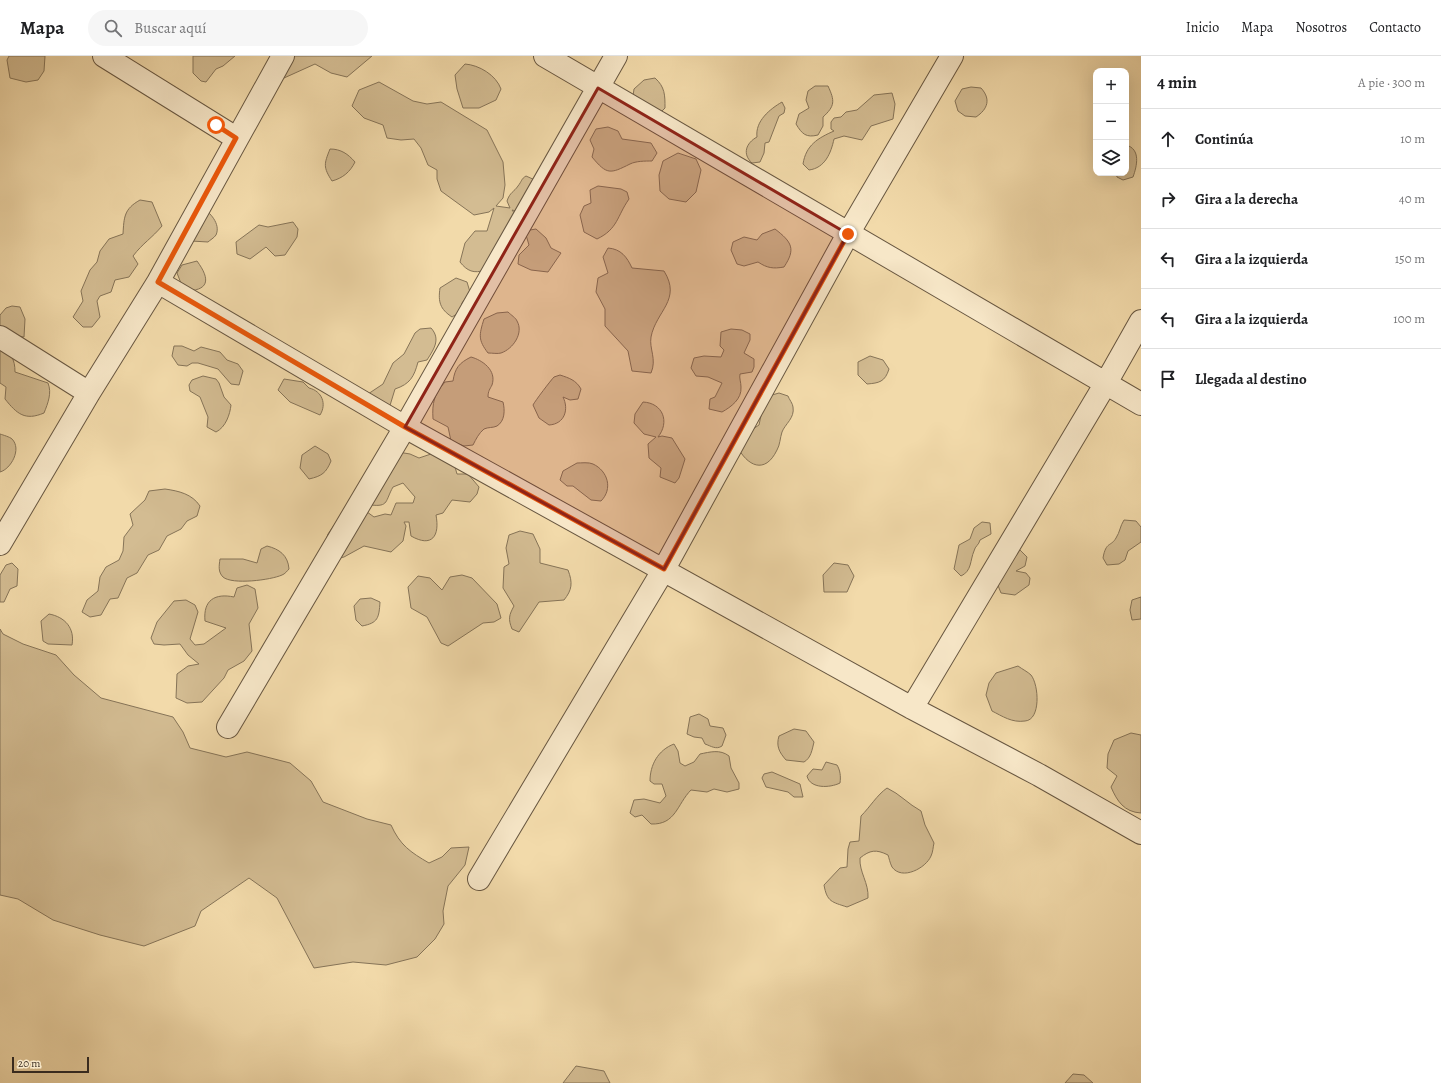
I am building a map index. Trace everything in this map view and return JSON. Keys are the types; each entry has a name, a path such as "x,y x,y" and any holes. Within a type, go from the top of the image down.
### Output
{"street":[{"path":"104,56 236,138"},
{"path":"0,544 89,393 158,282 236,138 284,56"},
{"path":"545,56 1141,404"},
{"path":"228,727 405,427 616,56"},
{"path":"479,879 664,569 848,234 952,56"},
{"path":"158,282 405,427 664,569 912,708 1039,775 1141,833"},
{"path":"912,708 1106,383 1141,321"},
{"path":"0,337 89,393"}],"highlighted area":[{"path":"598,88 848,234 664,569 405,427"}],"shaded area":[{"path":"9,56 45,56 44,71 38,80 26,82 10,78 7,60"},
{"path":"193,56 235,56 223,66 216,69 206,82 201,81 193,73"},
{"path":"282,56 372,56 347,77 331,73 315,64 284,78 272,74"},
{"path":"465,64 476,66 495,79 501,89 496,100 479,108 463,108 457,89 455,75"},
{"path":"655,78 663,88 665,99 665,108 658,115 633,96 634,89 644,80"},
{"path":"379,82 413,101 427,104 441,102 487,130 503,162 505,185 503,198 496,206 510,208 507,201 508,198 523,178 526,176 535,180 521,212 512,210 518,218 485,270 474,272 465,268 460,262 465,243 475,231 487,231 494,208 489,212 474,215 441,191 437,179 437,170 428,165 421,148 414,139 401,140 387,138 383,125 364,118 352,106 359,90"},
{"path":"815,86 828,86 833,103 830,110 823,117 823,126 818,135 810,136 802,133 796,124 799,114 809,108 806,100 808,91"},
{"path":"971,87 981,88 987,100 987,104 983,111 976,117 965,116 958,111 955,101 962,89"},
{"path":"892,93 895,104 893,119 871,126 862,140 844,136 834,139 826,159 815,169 809,170 803,164 810,147 823,136 834,131 831,129 831,122 834,118 841,117 846,112 857,110 874,95"},
{"path":"782,102 785,108 784,113 779,116 769,142 765,143 764,153 760,162 752,163 746,152 748,145 757,137 758,126 764,116"},
{"path":"608,127 618,131 622,139 651,143 657,153 652,161 635,162 613,171 605,170 601,167 592,157 594,149 590,140 596,129"},
{"path":"1129,146 1131,147 1137,158 1133,177 1123,180 1117,177 1129,176"},
{"path":"330,149 344,152 355,162 346,174 332,181 325,165"},
{"path":"678,153 696,159 701,170 696,192 686,202 669,199 660,191 659,175 663,161"},
{"path":"598,186 621,189 627,192 629,199 609,231 597,239 584,232 580,215 584,206 591,203 590,190"},
{"path":"140,200 152,202 162,226 133,256 138,264 129,277 115,280 111,292 100,296 97,301 100,317 92,327 83,327 73,317 83,301 81,291 90,270 97,262 100,251 109,239 123,234 125,218 128,210"},
{"path":"201,207 211,215 217,227 216,235 208,242 191,241"},
{"path":"293,222 298,229 297,237 285,255 275,256 266,247 250,259 237,254 236,242 259,225 268,227"},
{"path":"536,229 546,238 551,248 561,253 548,272 531,270 518,264 519,255 529,245 526,235 530,230"},
{"path":"775,229 785,238 791,250 788,261 784,267 770,268 758,262 744,266 737,264 731,250 733,242 744,237 757,240 762,234"},
{"path":"608,248 617,250 623,254 632,268 664,271 669,281 669,298 651,337 653,368 651,373 632,371 628,351 605,326 605,309 596,292 598,278 608,273 603,257"},
{"path":"197,261 206,279 205,283 203,287 199,289 184,291 177,273 182,265"},
{"path":"456,278 467,282 470,292 462,303 460,312 452,317 442,308 439,293 440,288"},
{"path":"12,306 20,307 25,319 24,337 0,334 0,315 6,308"},
{"path":"508,312 516,319 519,326 516,340 510,348 505,351 500,353 488,353 482,344 480,337 484,319 497,313"},
{"path":"431,328 436,336 432,352 427,360 418,362 413,376 408,382 395,389 388,412 365,396 383,384 393,363 404,354 415,333 420,329"},
{"path":"731,329 742,330 750,334 750,340 744,353 754,359 754,367 752,372 740,374 740,395 732,405 722,412 709,409 710,399 715,397 722,383 708,377 696,376 691,368 694,358 704,356 721,357 724,350 720,346 721,332"},
{"path":"174,346 182,346 194,351 201,347 220,352 227,360 238,364 243,371 239,385 231,384 218,369 198,363 192,363 187,366 178,365 172,356"},
{"path":"0,347 12,357 15,372 48,383 50,394 44,413 32,416 22,415 13,409 5,399 6,387 0,383"},
{"path":"870,356 883,360 889,369 886,377 881,381 867,384 858,375 858,362"},
{"path":"471,357 488,366 493,380 488,397 503,402 504,412 500,424 495,427 484,429 479,434 473,445 464,446 451,441 448,427 433,419 433,408 434,399 441,386 445,382 453,381 458,366 463,361"},
{"path":"560,375 575,381 581,389 578,399 570,400 563,397 566,406 562,419 559,422 549,425 539,418 533,405 554,377"},
{"path":"203,376 216,379 224,397 231,405 225,424 216,432 207,427 208,417 200,397 190,391 189,385 192,380"},
{"path":"284,379 303,382 320,395 323,402 323,407 320,415 290,402 278,390"},
{"path":"779,393 788,396 793,406 793,414 783,429 778,448 772,458 767,463 756,465 746,459 737,446 744,435 759,425 765,397"},
{"path":"643,402 650,403 660,410 664,420 664,425 658,437 662,436 672,438 685,459 679,478 675,483 660,477 661,468 649,458 648,444 656,437 644,434 634,423 635,414"},
{"path":"0,434 12,439 16,448 14,458 11,463 0,472"},
{"path":"315,446 328,454 331,461 323,473 317,477 309,479 300,468 302,455"},
{"path":"386,450 410,454 419,458 437,452 455,467 457,474 468,474 479,487 477,494 470,502 452,500 443,513 436,515 437,529 433,538 429,540 424,541 411,536 409,522 404,522 406,526 403,541 391,552 364,546 344,557 331,560 323,550 328,534 339,518 363,509 374,517 385,514 391,515 396,503 413,503 415,497 403,483 393,487 384,504 371,505"},
{"path":"577,463 593,464 602,471 608,486 605,496 601,501 591,500 573,486 567,486 560,480 563,471"},
{"path":"165,489 180,492 197,502 200,506 197,516 187,521 181,529 167,536 159,550 148,555 137,573 127,578 118,598 110,599 101,615 90,617 82,612 87,600 98,591 100,577 106,567 119,560 123,551 124,537 133,525 130,514 145,500 149,491"},
{"path":"1124,520 1136,521 1141,527 1141,542 1128,551 1125,560 1119,564 1107,565 1103,558 1104,553 1107,547 1116,538"},
{"path":"982,522 990,523 991,534 980,540 975,549 969,568 965,574 961,576 954,569 959,545 970,539 974,528"},
{"path":"520,531 533,534 540,549 540,563 568,570 571,579 571,586 569,593 564,600 539,602 519,632 512,629 510,617 514,606 503,588 504,567 509,564 506,548 509,535"},
{"path":"267,546 279,551 285,556 289,569 284,574 269,579 252,581 234,581 221,575 219,569 220,559 243,559 257,563 261,549"},
{"path":"1014,549 1020,550 1027,557 1025,566 1016,571 1026,573 1030,578 1029,585 1015,595 1001,593 995,578"},
{"path":"12,563 18,569 17,586 10,589 4,602 0,602 0,575 6,565"},
{"path":"834,563 848,565 854,576 847,592 824,592 823,575"},
{"path":"462,575 472,578 497,604 501,618 494,622 483,623 448,646 441,643 427,617 411,608 408,587 418,576 430,578 442,590 450,577"},
{"path":"247,585 255,589 258,608 249,624 252,651 244,661 228,670 224,678 202,702 187,703 176,698 177,674 188,666 199,664 188,655 180,644 154,644 151,638 157,622 174,601 186,600 195,605 198,612 190,639 195,645 204,644 226,628 205,621 208,603 216,597 234,597 237,588"},
{"path":"1141,597 1141,619 1132,620 1130,610 1132,600"},
{"path":"371,598 380,602 378,616 377,619 371,623 362,626 356,620 354,606 360,599"},
{"path":"49,614 55,615 68,624 72,633 72,645 48,644 43,641 41,621"},
{"path":"0,629 3,634 23,644 56,655 74,675 101,698 173,717 183,732 190,748 226,757 247,752 290,763 311,781 323,802 367,819 391,825 398,838 406,847 429,863 442,857 451,848 469,847 465,865 448,886 443,911 444,924 435,939 417,957 386,965 353,962 314,968 277,898 249,878 201,911 195,926 144,946 100,935 53,920 18,899 0,895"},
{"path":"1018,666 1031,675 1036,686 1036,709 1034,715 1025,721 1011,720 992,711 986,695 989,683 996,673"},
{"path":"699,714 708,719 710,726 723,728 726,735 722,746 718,748 711,747 705,744 702,738 687,734 690,717"},
{"path":"794,729 806,731 814,742 810,756 804,762 786,760 779,749 779,736"},
{"path":"1131,733 1141,735 1141,813 1130,810 1122,805 1111,787 1117,776 1107,768 1108,754 1114,740"},
{"path":"674,744 678,751 680,763 685,766 694,762 700,754 722,752 729,756 731,768 739,783 739,789 727,792 714,789 707,792 691,790 671,817 666,821 651,824 642,815 635,817 630,813 634,800 644,799 660,803 666,796 662,784 654,784 650,781 650,775 653,764 659,754"},
{"path":"826,762 837,765 840,773 840,783 831,786 821,786 812,783 807,776 813,769 822,770"},
{"path":"772,772 800,784 803,797 794,797 788,792 766,787 762,778 764,774"},
{"path":"887,788 921,811 925,825 934,843 931,856 924,865 919,868 907,873 902,873 896,871 892,867 888,855 877,851 867,853 860,858 860,863 867,887 868,898 847,907 834,902 827,895 824,885 840,868 847,867 850,842 859,841 861,816"},
{"path":"576,1066 604,1071 610,1083 563,1083"},
{"path":"1073,1074 1084,1075 1093,1083 1065,1083"}],"route":[{"path":"216,125 236,138 158,282 405,427 664,569 848,234"}]}
